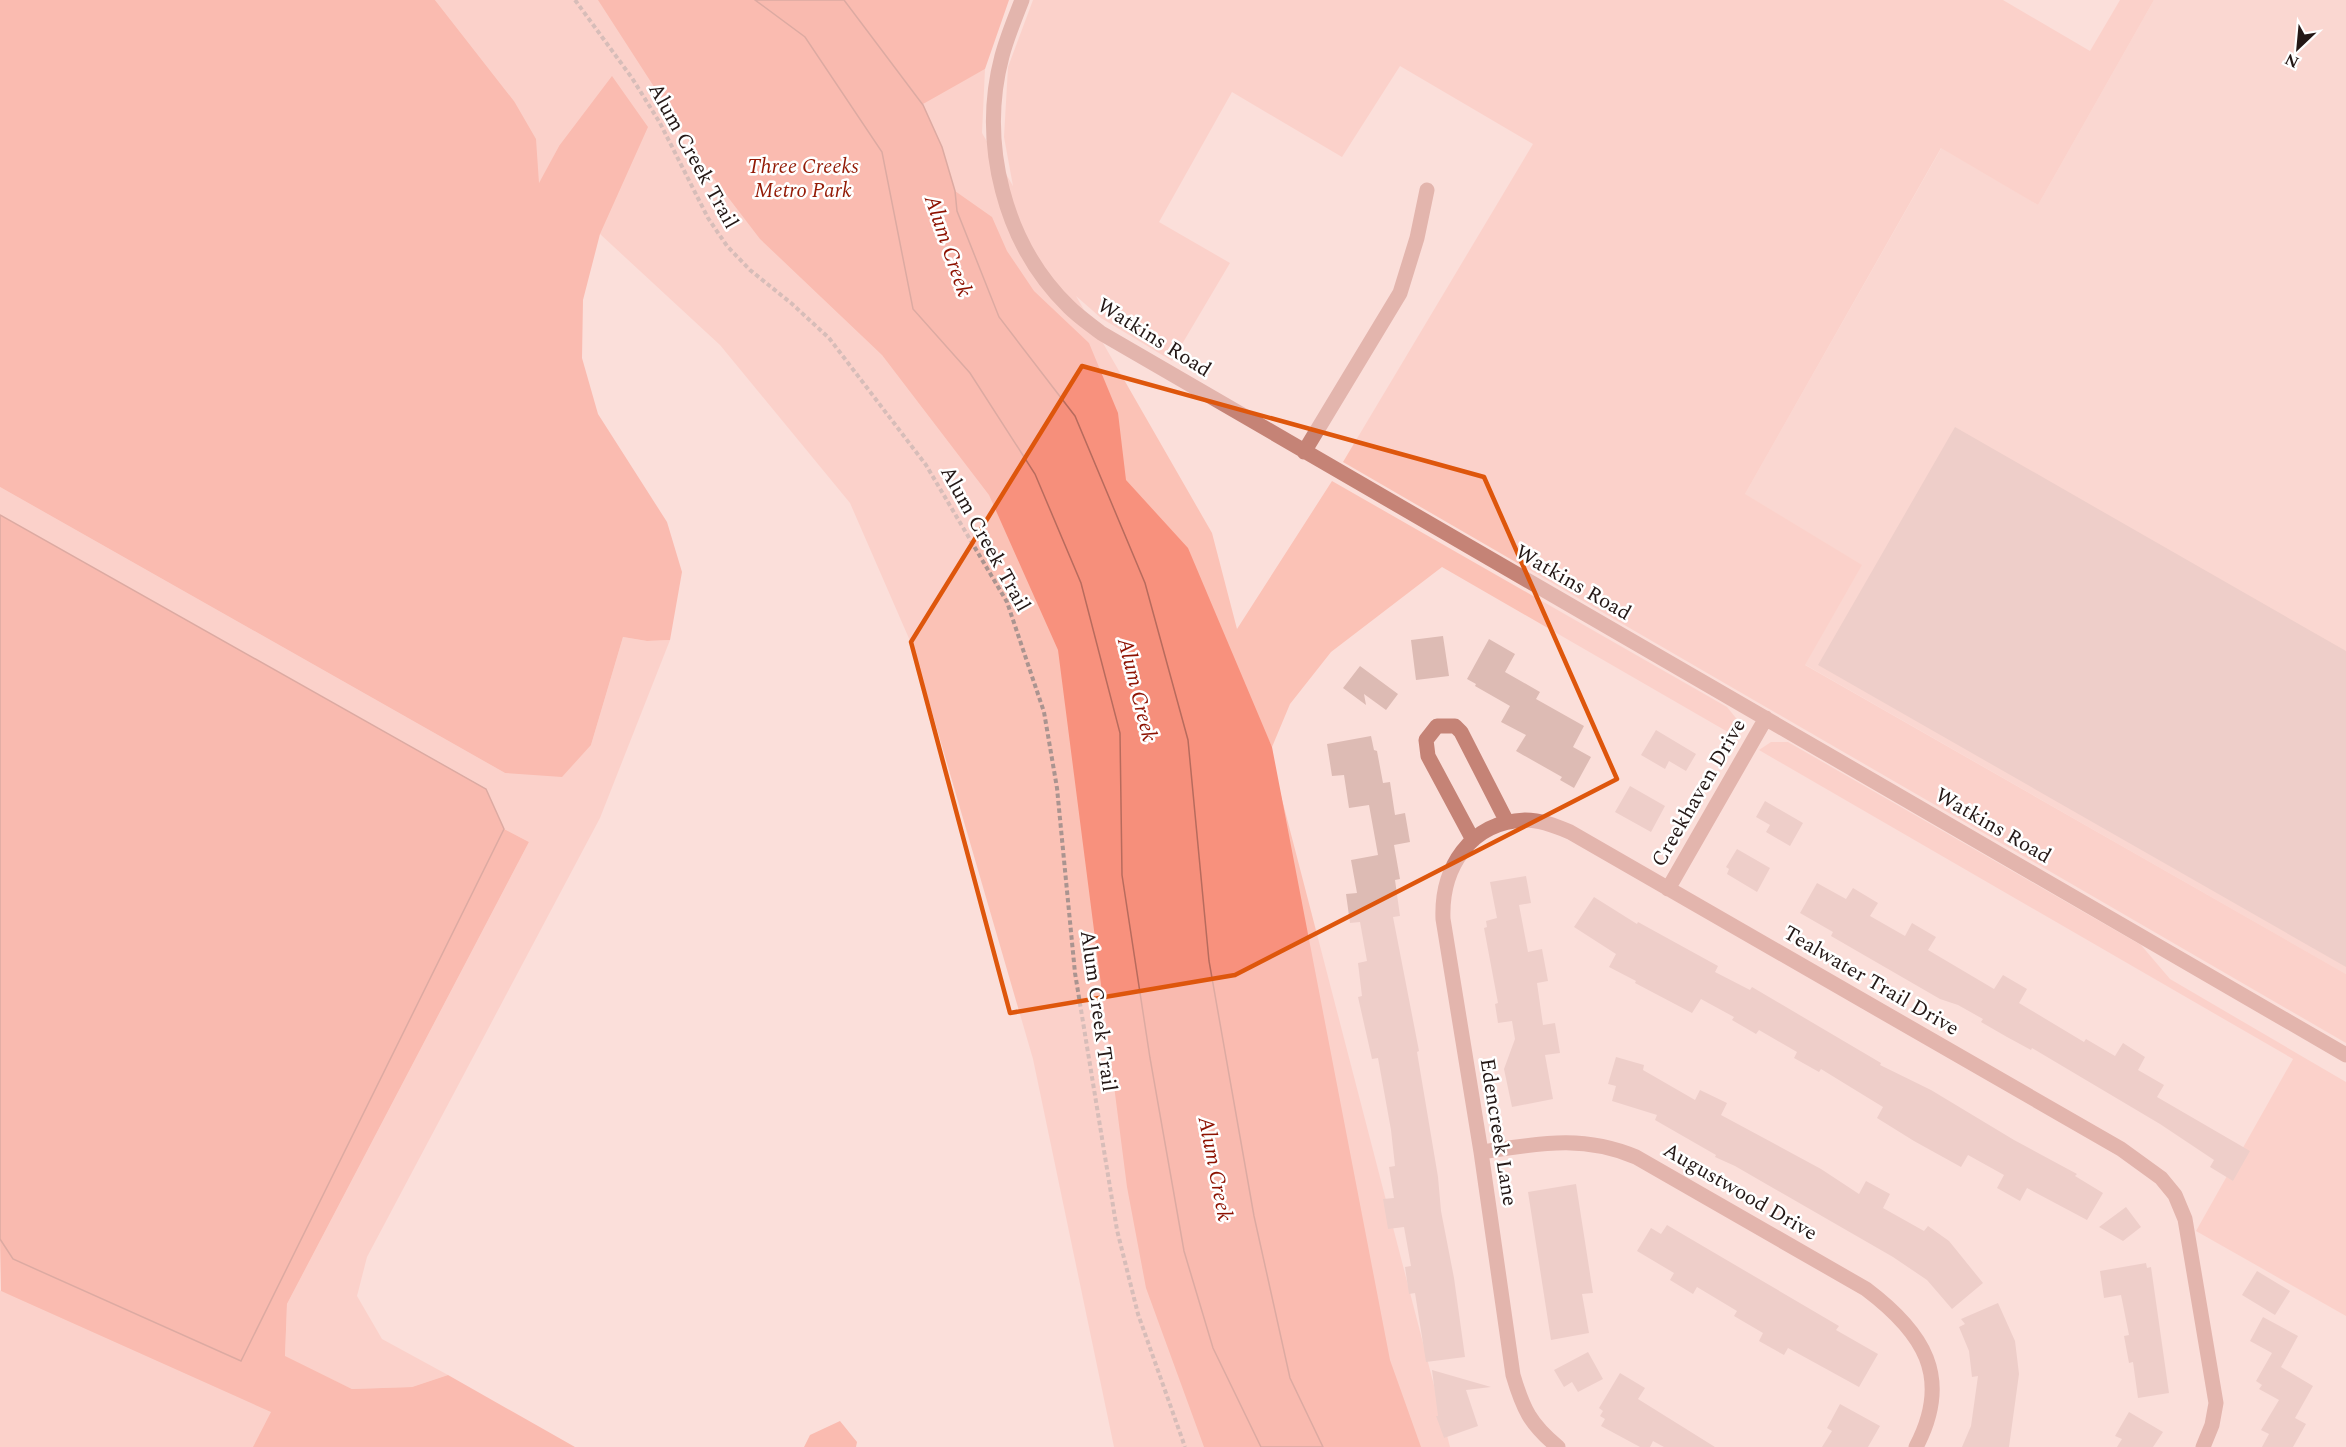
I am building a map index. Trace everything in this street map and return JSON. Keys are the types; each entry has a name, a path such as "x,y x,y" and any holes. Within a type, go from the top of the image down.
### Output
{"street":[{"name":"Watkins Road","path":"1022,0 1002,57 995,113 997,167 1006,203 1020,241 1041,274 1069,307 1101,333 2346,1055"},
{"path":"1304,452 1400,293 1417,238 1428,190"},
{"name":"Creekhaven Drive","path":"1668,889 1766,718"},
{"path":"1473,840 1428,756 1426,740 1437,726 1455,726 1461,732 1500,824"},
{"name":"Tealwater Trail Drive","path":"1500,824 1527,820 1548,823 1570,832 2142,1162 2175,1195 2189,1235 2216,1403 2212,1425 2203,1447"},
{"name":"Edencreek Lane","path":"1500,824 1473,840 1450,873 1442,896 1443,919 1481,1152 1513,1375 1521,1405 1537,1430 1558,1447"},
{"name":"Augustwood Drive","path":"1481,1152 1562,1141 1613,1147 1636,1157 1866,1289 1897,1313 1917,1338 1931,1372 1933,1390 1928,1422 1916,1447"}],"path":[{"name":"Alum Creek Trail","path":"575,0 638,87 660,123 708,218 727,246 750,270 829,338 926,465 1007,602 1044,712 1057,788 1075,973 1117,1230 1138,1314 1185,1447"}],"highlighted area":[{"path":"1082,366 1484,477 1617,779 1235,975 1010,1013 911,642"}],"shaded area":[{"path":"2154,0 2346,0 2346,974 1804,664 1745,494 1942,147 2038,205"}],"green space":[{"path":"0,0 435,0 514,101 536,139 539,183 559,146 612,76 648,127 600,234 583,300 582,358 598,414 667,522 682,572 670,640 647,641 623,637 591,745 562,777 505,773 0,487"},
{"name":"Three Creeks Metro Park","path":"435,0 951,0 959,83 985,69 982,133 1013,186 1004,137 1008,67 1033,0 2003,0 2090,51 2120,0 2154,0 2038,205 1941,148 1745,494 1862,565 1805,665 2346,974 2346,1043 1343,462 1533,144 1400,66 1342,157 1232,92 1159,222 1230,263 1172,361 1101,318 1076,296 1212,533 1237,629 1332,481 1727,707 1740,723 1740,739 1442,567 1331,652 1290,704 1272,747 1264,730 1450,1447 1114,1447 1033,1059 914,650 850,503 720,345 600,234 559,146 539,184 514,101"},
{"name":"Three Creeks Metro Park","path":"598,0 755,0 805,37 882,152 913,309 970,373 1035,474 1081,583 1120,733 1122,875 1150,1058 1184,1251 1213,1348 1261,1447 1204,1447 1146,1288 1127,1187 1058,650 989,495 882,355 760,239 711,175"},
{"path":"844,0 1009,0 985,69 923,104"},
{"path":"955,191 992,217 1007,251 1034,291 1089,343 1118,413 1126,480 1188,548 1272,747 1390,1360 1421,1447 1323,1447 1290,1378 1254,1216 1209,961 1188,740 1075,416 999,317 956,211"},
{"path":"0,487 505,773 591,745 623,637 647,641 670,640 600,818 367,1257 357,1296 382,1339 448,1375 412,1387 352,1389 285,1357 287,1304 529,842 504,829 486,788 0,515"},
{"path":"1771,742 1788,742 2141,945 2170,979 2346,1082 2346,1316 2196,1231 2293,1059 1759,750"},
{"path":"504,829 529,842 287,1304 285,1356 352,1389 412,1387 448,1375 575,1447 253,1447 271,1412 1,1291 0,1239 13,1259 241,1361"},
{"path":"1,1291 433,1447 0,1447"},
{"path":"840,1421 857,1442 856,1447 804,1447 810,1435"}],"water":[{"name":"Alum Creek","path":"755,0 844,0 923,105 942,147 955,191 957,211 999,317 1075,416 1145,583 1188,740 1209,961 1254,1216 1290,1378 1323,1447 1261,1447 1213,1348 1184,1251 1150,1058 1122,875 1120,733 1081,583 1035,474 970,373 913,309 882,152 805,37"},
{"path":"0,515 486,789 504,829 241,1361 13,1259 0,1239"}],"building":[{"path":"1955,427 2346,651 2346,967 1818,665"},
{"path":"1443,636 1449,676 1416,680 1411,640"},
{"path":"1489,639 1515,654 1505,672 1540,692 1536,699 1584,726 1573,747 1591,757 1574,788 1560,780 1562,777 1516,751 1526,735 1501,722 1510,706 1467,679"},
{"path":"1360,666 1398,694 1386,710 1364,694 1366,705 1343,688"},
{"path":"1656,730 1696,754 1686,771 1669,761 1665,769 1641,755"},
{"path":"1371,736 1374,750 1377,751 1383,783 1390,782 1395,815 1405,813 1410,842 1394,845 1400,879 1395,880 1400,916 1393,917 1419,1051 1417,1052 1465,1357 1426,1362 1415,1293 1409,1294 1405,1267 1411,1266 1404,1227 1388,1229 1383,1199 1394,1198 1389,1167 1395,1166 1391,1130 1378,1058 1372,1059 1358,997 1362,996 1358,963 1367,961 1360,922 1350,923 1346,894 1357,893 1351,860 1378,855 1369,805 1349,808 1344,775 1332,776 1327,744"},
{"path":"1630,786 1665,806 1651,832 1615,812"},
{"path":"1765,801 1803,823 1790,846 1766,832 1770,825 1756,817"},
{"path":"1737,849 1770,868 1757,892 1727,874 1729,869 1726,867"},
{"path":"1526,876 1531,903 1519,905 1528,952 1542,949 1548,981 1537,983 1543,1025 1555,1023 1560,1053 1545,1055 1553,1099 1512,1107 1504,1069 1515,1039 1512,1021 1498,1023 1495,1004 1498,1003 1484,928 1487,927 1486,921 1497,918 1490,882"},
{"path":"1817,883 1846,899 1853,888 1878,903 1870,916 1905,936 1912,923 1936,937 1928,950 1994,989 2003,975 2027,989 2019,1003 2084,1042 2086,1039 2115,1056 2123,1043 2145,1057 2138,1070 2164,1085 2157,1097 2250,1151 2233,1181 2210,1167 2214,1160 2160,1124 2032,1048 2031,1050 1981,1022 1983,1019 1958,1005 1940,999 1831,936 1833,932 1800,913"},
{"path":"1594,897 1637,924 1638,922 1718,966 1715,972 1750,990 1752,987 1881,1063 1880,1065 1931,1090 2014,1140 2077,1174 2075,1176 2103,1193 2087,1220 2027,1188 2020,1201 1997,1188 2004,1175 1968,1155 1961,1167 1914,1141 1877,1118 1883,1107 1821,1069 1819,1072 1794,1058 1797,1052 1759,1030 1756,1034 1732,1020 1734,1017 1701,999 1692,1013 1609,967 1616,954 1574,927"},
{"path":"1616,1057 1644,1065 1643,1070 1695,1100 1700,1090 1727,1103 1721,1115 1821,1169 1859,1194 1866,1181 1890,1194 1883,1208 1924,1231 1928,1226 1949,1241 1983,1283 1952,1309 1927,1280 1893,1257 1735,1166 1715,1157 1716,1155 1655,1120 1657,1115 1612,1101 1616,1086 1608,1084"},
{"path":"1576,1184 1593,1293 1582,1294 1589,1333 1551,1340 1528,1192"},
{"path":"2126,1207 2141,1227 2123,1241 2099,1227"},
{"path":"1667,1225 1839,1326 1836,1330 1878,1354 1859,1387 1788,1348 1784,1355 1759,1341 1763,1333 1734,1316 1737,1311 1697,1287 1693,1294 1670,1280 1674,1273 1637,1251 1651,1228 1661,1234"},
{"path":"2146,1263 2147,1268 2151,1267 2169,1393 2138,1398 2133,1362 2129,1363 2124,1336 2129,1335 2121,1295 2104,1298 2100,1271"},
{"path":"2257,1271 2290,1291 2275,1315 2242,1295"},
{"path":"1998,1303 2015,1341 2019,1374 2009,1447 1962,1447 1971,1426 1978,1376 1972,1377 1969,1351 1959,1327 1965,1324 1961,1319"},
{"path":"2263,1317 2298,1336 2281,1367 2313,1386 2295,1418 2306,1424 2293,1447 2262,1447 2269,1434 2261,1430 2279,1400 2259,1389 2262,1385 2256,1381 2272,1353 2250,1341"},
{"path":"1588,1352 1603,1379 1578,1392 1572,1382 1564,1387 1554,1370"},
{"path":"1432,1370 1491,1387 1466,1390 1478,1426 1444,1438 1436,1416 1438,1416"},
{"path":"1620,1373 1645,1388 1638,1399 1715,1447 1664,1447 1653,1441 1650,1447 1640,1447 1601,1426 1605,1419 1600,1416 1603,1411 1599,1408"},
{"path":"1840,1404 1880,1426 1868,1447 1822,1447 1832,1431 1827,1428"},
{"path":"2129,1412 2163,1432 2153,1447 2117,1447 2122,1439 2115,1436"}]}
